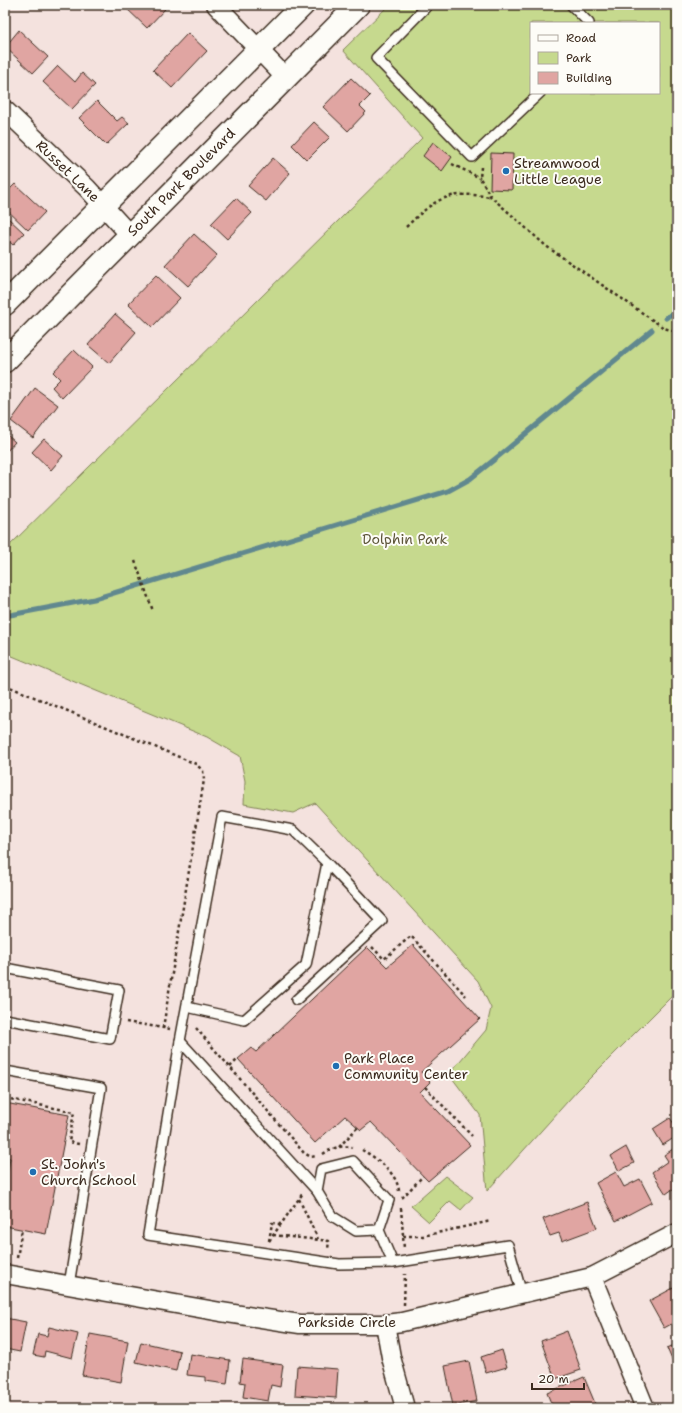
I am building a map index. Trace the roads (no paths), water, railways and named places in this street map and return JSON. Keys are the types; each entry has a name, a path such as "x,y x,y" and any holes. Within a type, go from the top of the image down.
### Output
{"street":[{"path":"216,5 285,77"},
{"path":"5,304 303,5"},
{"name":"South Park Boulevard","path":"5,361 358,5"},
{"name":"Russet Lane","path":"5,110 103,205 130,234"},
{"name":"Parkside Circle","path":"9,1274 221,1312 300,1324 386,1324 402,1322 592,1277 677,1233"},
{"path":"592,1277 645,1408"},
{"path":"386,1324 391,1357 405,1408"}],"lane":[{"path":"428,5 376,58 472,157 539,94"},
{"path":"571,5 588,22"},
{"path":"296,1000 382,920 293,830 222,817 180,1041 148,1235 339,1264 393,1263 508,1245 522,1294"},
{"path":"187,1007 244,1020 306,965 327,863"},
{"path":"5,968 119,990 110,1039 5,1019"},
{"path":"180,1041 317,1191 332,1216 356,1231 379,1230"},
{"path":"5,1071 101,1088 69,1285"},
{"path":"317,1191 321,1169 353,1161 389,1200 379,1230 393,1263"}],"waterway":[{"path":"666,318 677,310"},
{"path":"5,616 94,599 448,491 470,479 652,330"}],"place":[{"name":"Streamwood Little League","path":"506,171"},
{"name":"Park Place Community Center","path":"336,1066"},
{"name":"St. John's Church School","path":"33,1172"}],"park label":[{"name":"Dolphin Park","path":"405,539"}]}
